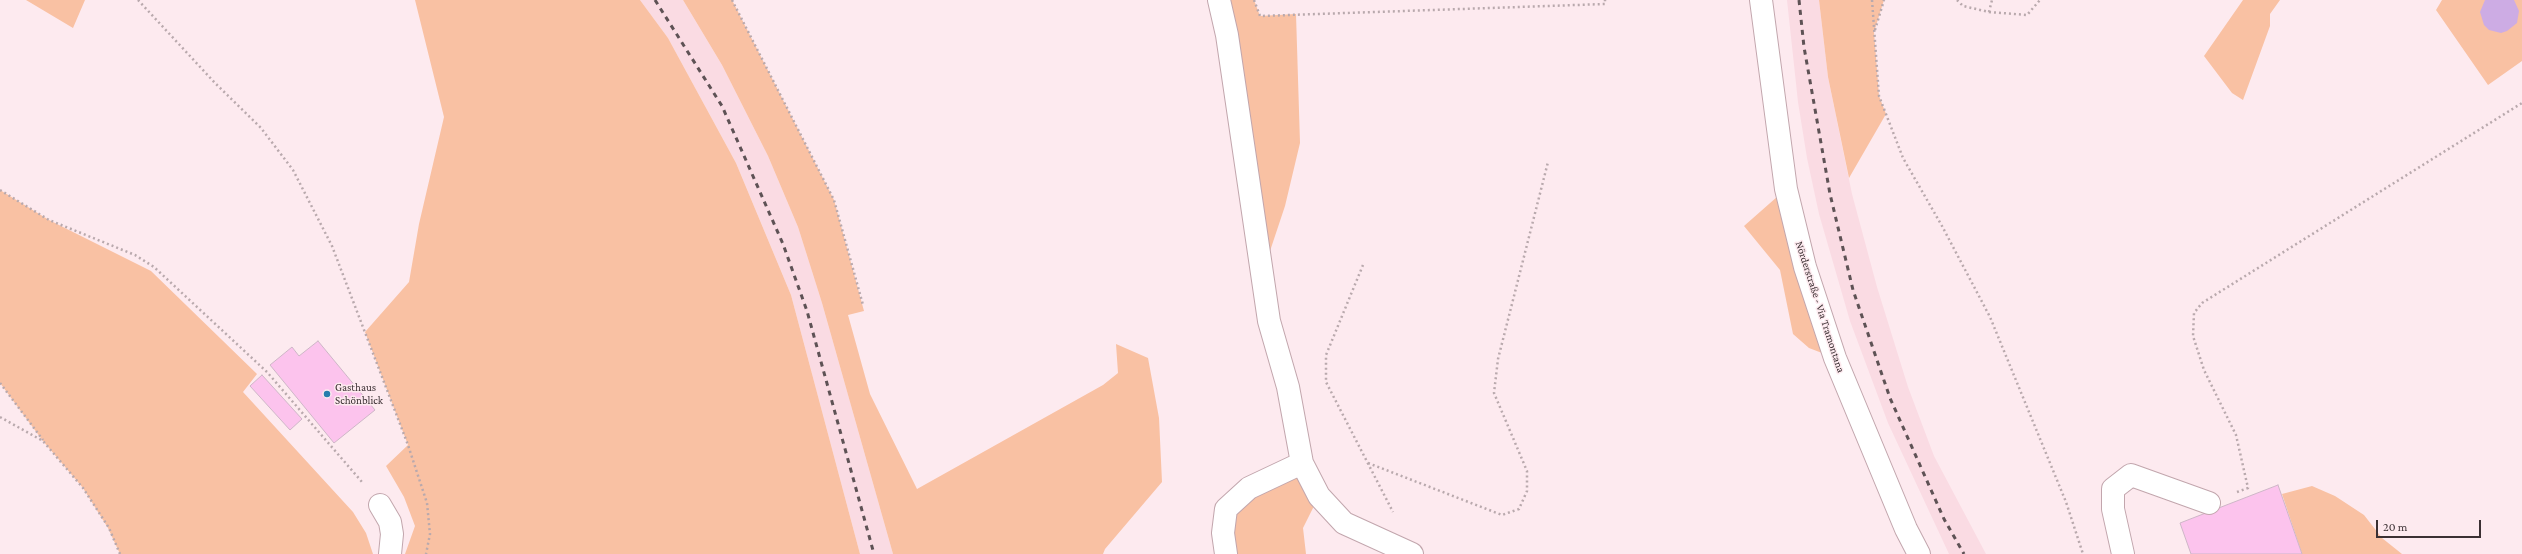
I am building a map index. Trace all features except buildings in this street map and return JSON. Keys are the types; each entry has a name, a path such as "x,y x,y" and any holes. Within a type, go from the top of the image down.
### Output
{"street":[{"path":"1219,0 1227,35 1269,321 1288,387 1302,463 1319,496 1344,524 1412,554"},
{"name":"Nörderstraße - Via Tramontana","path":"1761,0 1785,181 1805,267 1835,358 1903,522 1919,554"},
{"path":"1226,554 1223,533 1226,509 1248,488 1302,463"},
{"path":"2123,554 2113,509 2113,489 2132,475 2209,503"},
{"path":"380,505 390,522 392,534 390,554"}],"path":[{"path":"138,0 214,83 261,128 293,170 332,246 412,457 427,503 430,534 426,554"},
{"path":"732,0 834,200 863,306"},
{"path":"1254,0 1260,16 1605,4 1605,0"},
{"path":"1872,0 1879,96 1903,158 1942,226 1990,317 2066,502 2083,554"},
{"path":"1874,32 1884,0"},
{"path":"1957,0 1963,6 1989,12 2027,15 2040,0"},
{"path":"1989,12 1992,0"},
{"path":"2209,503 2248,488 2236,435 2204,370 2194,336 2194,314 2202,303 2522,103"},
{"path":"1368,463 1502,515 1519,509 1527,491 1526,471 1494,393 1498,359 1548,162"},
{"path":"0,190 48,220 135,255 154,267 267,372 380,505"},
{"path":"1363,265 1326,355 1326,382 1396,519"},
{"path":"0,383 43,441 83,488 108,528 120,554"},
{"path":"0,417 43,441"}],"shaded area":[{"path":"26,0 85,0 73,28"},
{"path":"415,0 640,0 668,38 736,163 791,295 860,554 405,554 415,526 404,497 386,466 408,445 365,332 409,282 419,224 444,117"},
{"path":"640,0 683,0 722,65 768,156 798,227 822,303 893,554 860,554 791,295 736,163 668,38"},
{"path":"683,0 732,0 834,200 864,311 848,315 870,394 917,489 1103,385 1118,373 1116,344 1148,358 1159,418 1162,482 1105,549 1103,554 893,554 822,303 798,227 768,156 722,65"},
{"path":"1219,0 1254,0 1260,16 1296,14 1300,143 1285,206 1262,275"},
{"path":"1787,0 1819,0 1828,77 1852,194 1877,287 1908,387 1934,456 1986,554 1949,554 1888,423 1850,321 1819,214 1807,158 1798,102"},
{"path":"1819,0 1884,0 1874,32 1879,96 1886,114 1849,178 1828,77"},
{"path":"2243,0 2280,0 2270,14 2270,26 2243,100 2232,93 2204,56"},
{"path":"2442,0 2522,0 2522,61 2488,85 2436,10"},
{"path":"2485,0 2514,0 2519,11 2517,23 2507,31 2501,33 2489,30 2484,25 2480,12"},
{"path":"1786,189 1835,358 1809,348 1793,334 1780,270 1744,226"},
{"path":"0,190 49,220 151,271 257,374 243,392 353,512 366,533 373,554 120,554 108,528 83,488 43,441 0,383"},
{"path":"1302,463 1319,496 1303,528 1306,554 1226,554 1226,509"},
{"path":"2312,486 2335,496 2364,515 2382,538 2402,554 2302,554 2282,494"}],"railway":[{"path":"655,0 722,106 783,244 807,311 874,554"},
{"path":"1799,0 1804,47 1830,194 1853,290 1890,398 1944,519 1964,554"}],"place":[{"name":"Gasthaus Schönblick","path":"327,394"}]}
